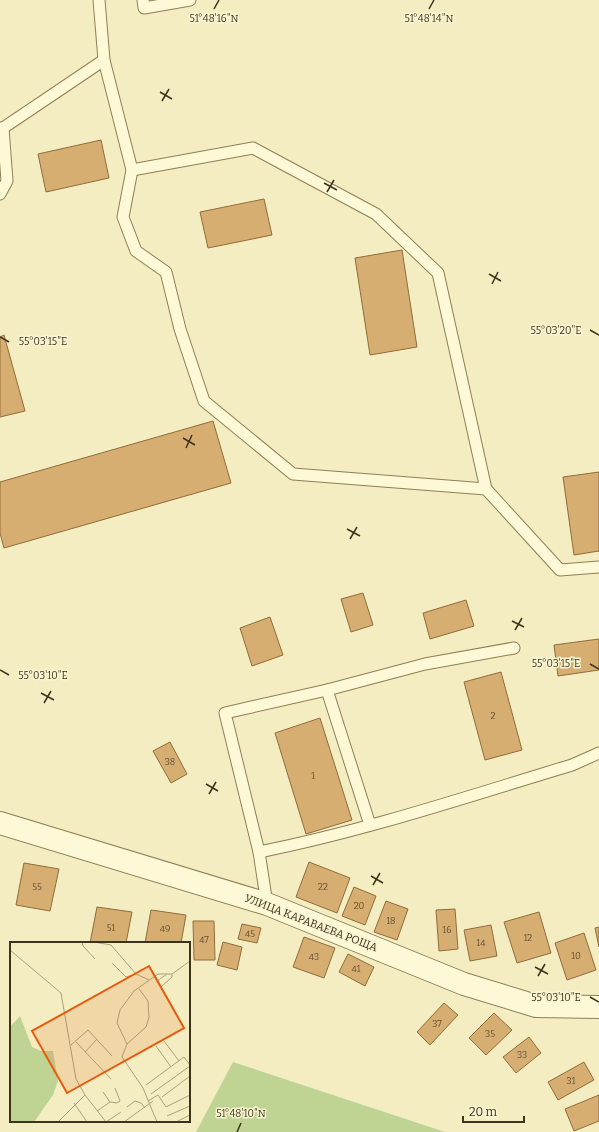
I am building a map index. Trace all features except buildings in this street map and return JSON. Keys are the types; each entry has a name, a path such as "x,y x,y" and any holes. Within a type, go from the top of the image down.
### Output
{"street":[{"name":"УЛИЦА КАРАВАЕВА РОЩА","path":"0,823 266,904 464,984 536,1006 599,1007"}],"lane":[{"path":"99,0 104,60 132,170 123,217 136,251 166,272 180,329 204,401 293,474 486,489"},
{"path":"143,0 144,8 190,0"},
{"path":"0,194 7,181 2,128 104,60"},
{"path":"132,170 253,148 376,214 438,273 486,489 560,570 599,567"},
{"path":"266,904 259,852 225,713 326,690 425,664 514,648"},
{"path":"326,690 370,825"},
{"path":"259,852 289,846 370,825 572,765 599,753"}],"green space":[{"path":"233,1062 445,1132 196,1132"}]}
